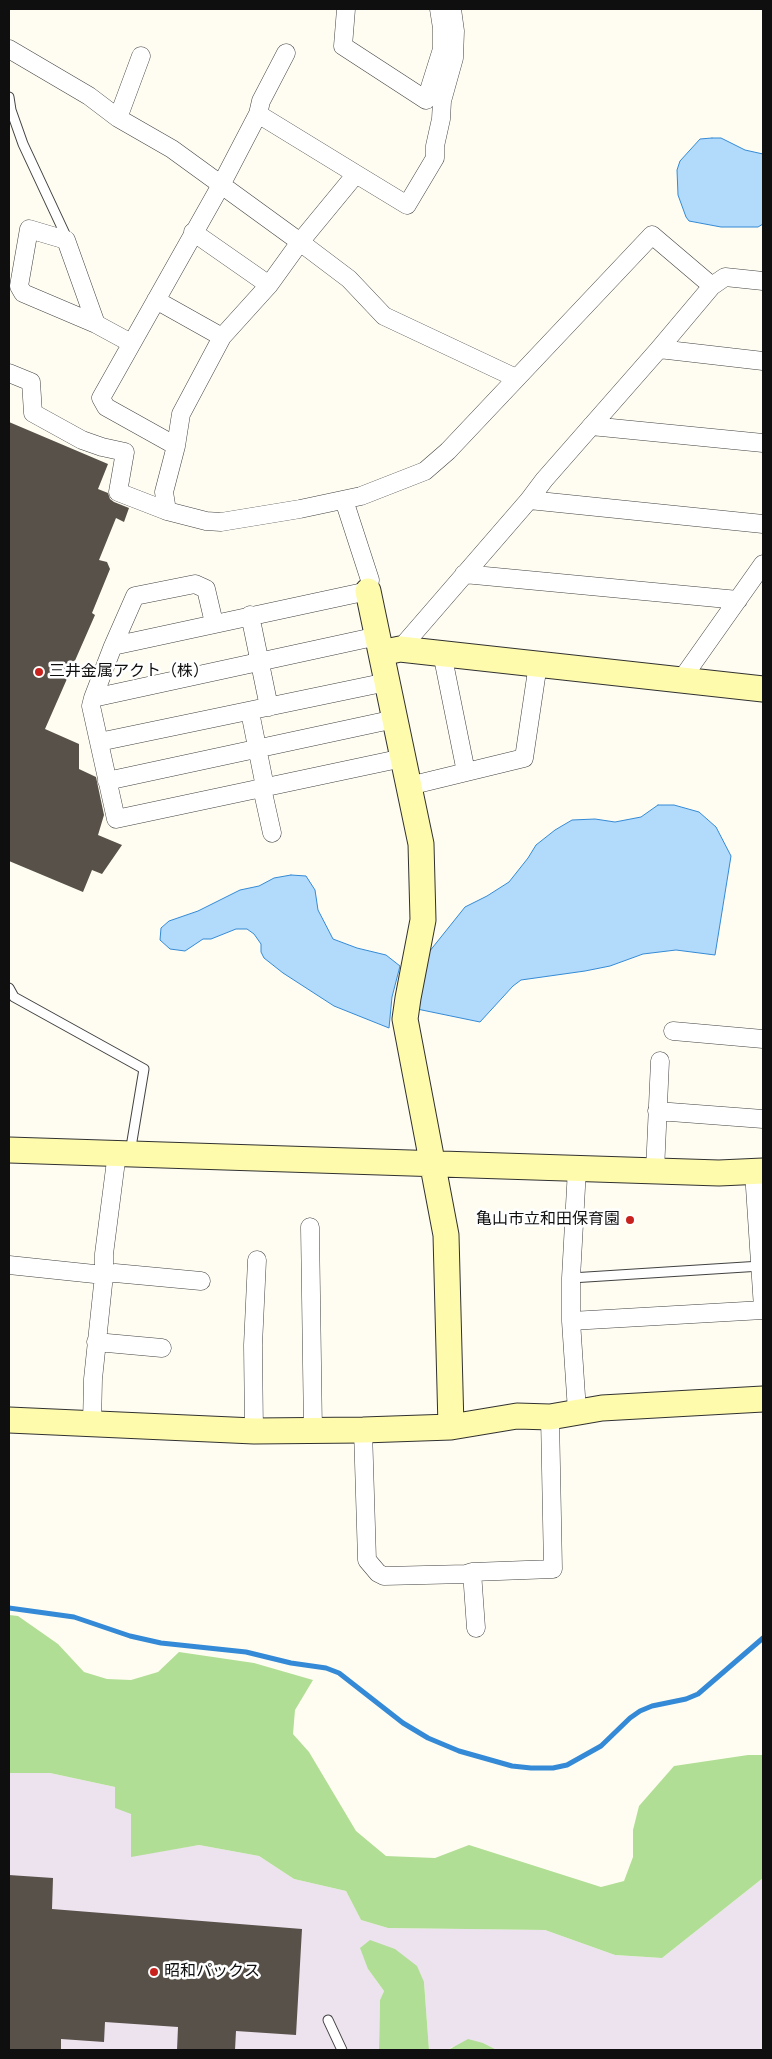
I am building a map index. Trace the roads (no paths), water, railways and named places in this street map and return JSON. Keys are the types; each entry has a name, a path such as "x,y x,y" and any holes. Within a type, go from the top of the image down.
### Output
{"street":[{"path":"346,9 343,46 426,100 442,49 442,28 439,9"},
{"path":"258,114 407,204 435,158 442,102 454,58 455,31 452,9"},
{"path":"9,49 89,96 118,118 172,150 349,279 384,316 516,378"},
{"path":"176,446 106,407 101,398 221,185 258,114 262,101 286,53"},
{"path":"118,118 141,56"},
{"path":"167,511 164,492 176,446 181,414 222,337 269,285 300,242 356,174"},
{"path":"96,324 66,240 29,228 19,286 23,293 96,324 131,343"},
{"path":"193,232 269,285"},
{"path":"9,373 31,382 33,413 82,440 125,452 118,492 167,511 206,521 221,522 300,509 361,496 425,471 448,451 652,235 712,286"},
{"path":"386,646 464,574 660,349 712,286 725,277 763,281"},
{"path":"156,300 222,337"},
{"path":"660,349 763,361"},
{"path":"592,426 763,443"},
{"path":"344,500 370,580 368,591 386,646 387,682 421,844 423,920 405,1019 446,1235 451,1427"},
{"path":"529,500 763,524"},
{"path":"681,680 763,564"},
{"path":"464,574 738,600"},
{"path":"214,624 206,590 195,584 135,596 113,646 91,706 116,818 403,758"},
{"path":"113,646 368,591"},
{"path":"250,615 269,707"},
{"path":"93,698 260,662 386,646 763,688"},
{"path":"442,653 466,772"},
{"path":"409,786 524,758 538,664"},
{"path":"99,742 387,682"},
{"path":"250,712 272,833"},
{"path":"107,781 395,719"},
{"path":"673,1031 763,1039"},
{"path":"655,1171 660,1061"},
{"path":"658,1111 763,1119"},
{"path":"9,1150 577,1169 759,1172 763,1309 571,1321"},
{"path":"92,1424 96,1342 104,1275 104,1254 123,1153"},
{"path":"576,1412 571,1321 571,1278 577,1169"},
{"path":"310,1228 313,1431"},
{"path":"254,1431 253,1345 257,1260"},
{"path":"9,1265 104,1275 115,1272 201,1281"},
{"path":"96,1342 162,1348"},
{"path":"9,1420 254,1431 363,1430 451,1427 517,1416 550,1417 602,1408 763,1399"},
{"path":"363,1430 367,1560 370,1565 384,1576 553,1569 550,1417"},
{"path":"472,1572 476,1628"}],"lane":[{"path":"9,97 11,110 23,144 65,234 66,240"},
{"path":"9,988 14,997 144,1069 123,1153"},
{"path":"571,1278 761,1266"},
{"path":"328,2020 342,2050"}],"water":[{"path":"721,138 745,150 763,154 763,224 758,227 721,227 689,221 686,217 678,195 677,170 680,161 700,139"},
{"path":"658,805 674,805 699,812 716,827 731,856 715,955 676,950 643,954 610,966 521,980 513,986 480,1022 417,1009 429,952 465,907 509,882 536,845 572,820 595,819 615,822 641,817"},
{"path":"291,875 306,876 315,890 318,910 333,939 357,948 386,955 400,966 392,997 389,1028 334,1006 283,973 264,958 261,952 261,944 254,934 247,929 236,929 211,939 203,939 185,951 170,949 160,940 161,928 169,921 198,911 240,890 259,886 274,878"}],"waterway":[{"path":"9,1608 74,1617 130,1636 161,1643 246,1652 291,1663 326,1668 339,1673 403,1723 428,1738 459,1751 512,1766 531,1768 553,1768 567,1765 601,1746 640,1711 698,1694 763,1638"}],"place":[{"name":"三井金属アクト（株）","path":"39,672"},
{"name":"亀山市立和田保育園","path":"630,1220"},
{"name":"昭和パックス","path":"154,1972"}]}
